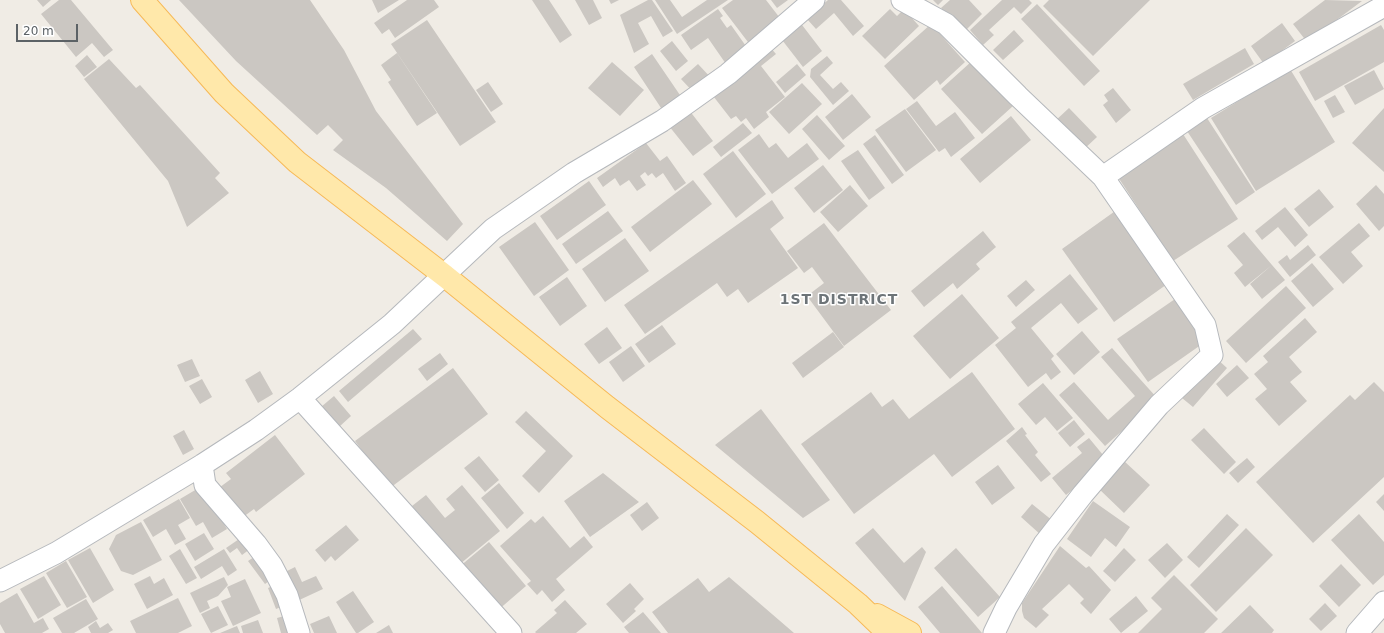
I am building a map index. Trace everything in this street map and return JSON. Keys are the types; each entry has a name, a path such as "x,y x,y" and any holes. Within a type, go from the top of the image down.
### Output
{"main road":[{"path":"142,0 224,93 297,162 445,276 607,407 757,522 858,604 888,633"},
{"path":"858,604 910,633"}],"street":[{"path":"0,581 56,553 202,465 300,398 392,324 445,276 493,229 574,173 662,121 722,78 814,0"},
{"path":"902,0 946,24 1018,96 1103,177 1205,325 1212,355 1159,405 1054,531 1044,544 994,633"},
{"path":"1103,177 1203,108 1384,6"},
{"path":"300,398 511,633"},
{"path":"202,465 205,485 256,544 272,566 287,595 299,633"},
{"path":"1358,633 1384,602"}],"building":[{"path":"37,0 51,0 43,7"},
{"path":"59,0 71,0 113,50 104,57 92,43 76,57 41,14"},
{"path":"179,0 310,0 344,50 376,111 463,224 447,241 386,188 333,150 343,140 328,125 317,135 236,61"},
{"path":"372,0 399,0 378,13"},
{"path":"407,0 434,0 439,7 395,38 389,29 382,34 374,23"},
{"path":"532,0 549,0 572,35 560,43"},
{"path":"575,0 593,0 602,18 589,25"},
{"path":"609,0 619,0 611,4"},
{"path":"648,0 652,0 673,31 663,37 651,16 638,23 649,44 634,53 620,15"},
{"path":"655,0 670,0 682,17 707,0 728,0 677,34"},
{"path":"733,0 766,0 783,22 751,46 722,8"},
{"path":"771,0 788,0 777,8"},
{"path":"828,0 841,0 864,26 853,36 834,13 816,29 807,19"},
{"path":"933,0 943,0 938,5"},
{"path":"950,0 969,0 982,14 964,32 941,8"},
{"path":"1002,0 1029,0 1032,3 1021,14 1014,7 989,30 994,35 983,45 970,30"},
{"path":"1049,0 1150,0 1093,56 1043,6"},
{"path":"1325,0 1362,1 1307,42 1293,24"},
{"path":"1037,4 1100,71 1084,86 1021,19"},
{"path":"718,9 723,16 720,18 727,28 731,25 748,49 726,64 708,38 691,50 681,35"},
{"path":"890,9 897,16 904,9 919,26 885,59 862,36"},
{"path":"427,20 496,122 460,146 391,44"},
{"path":"799,21 822,51 803,67 779,36"},
{"path":"1282,23 1295,41 1264,64 1251,46"},
{"path":"931,24 965,62 940,85 937,80 914,100 884,66"},
{"path":"1381,25 1384,30 1384,62 1315,101 1299,72"},
{"path":"1014,30 1024,41 1003,60 993,50"},
{"path":"672,41 688,61 676,71 660,51"},
{"path":"769,46 776,54 761,66 785,97 766,112 769,117 754,129 746,118 741,122 736,116 731,119 710,92"},
{"path":"1245,48 1254,64 1193,100 1183,84"},
{"path":"397,53 437,113 417,126 388,82 391,80 381,65"},
{"path":"652,54 682,98 663,111 634,67"},
{"path":"87,55 97,67 84,77 75,66"},
{"path":"827,56 833,63 820,75 833,89 841,82 849,91 833,105 810,77 811,69"},
{"path":"109,59 136,88 140,85 220,173 215,178 229,193 187,227 168,181 84,79"},
{"path":"972,61 1013,106 982,134 941,89"},
{"path":"612,62 644,90 620,116 588,88"},
{"path":"698,64 713,80 696,95 681,79"},
{"path":"797,64 806,75 785,93 776,82"},
{"path":"1290,69 1335,142 1256,191 1211,118"},
{"path":"1374,70 1384,89 1355,105 1344,86"},
{"path":"488,82 503,104 491,112 476,90"},
{"path":"802,83 822,104 789,134 769,112"},
{"path":"1113,88 1131,110 1116,123 1103,105 1108,101 1104,95"},
{"path":"852,94 871,117 843,140 825,117"},
{"path":"1335,95 1345,112 1333,118 1324,101"},
{"path":"917,101 936,126 955,112 975,138 951,157 945,148 939,152 906,109"},
{"path":"1069,108 1097,137 1082,151 1054,122"},
{"path":"1384,108 1384,172 1352,143"},
{"path":"905,109 936,150 906,172 875,130"},
{"path":"689,110 713,141 693,156 669,126"},
{"path":"817,115 845,146 829,160 802,129"},
{"path":"1011,116 1031,140 980,183 960,159"},
{"path":"1207,118 1255,192 1236,205 1187,131"},
{"path":"743,123 752,133 721,157 713,147"},
{"path":"759,134 769,148 776,143 788,158 807,143 819,159 772,194 738,150"},
{"path":"1183,134 1238,219 1173,261 1118,177"},
{"path":"875,135 904,175 892,184 863,144"},
{"path":"646,143 660,161 667,156 686,183 675,191 663,173 656,178 652,173 648,176 645,172 640,176 646,185 637,191 629,180 620,186 615,178 603,187 597,178"},
{"path":"858,150 885,188 869,200 841,161"},
{"path":"733,151 766,194 736,218 703,174"},
{"path":"823,165 843,190 814,213 794,188"},
{"path":"693,180 712,204 650,252 631,227"},
{"path":"589,181 606,205 557,240 540,216"},
{"path":"850,185 868,206 838,232 820,212"},
{"path":"1376,185 1384,194 1384,226 1379,231 1356,204"},
{"path":"1319,189 1334,207 1309,227 1294,209"},
{"path":"772,200 784,218 770,229 798,268 748,303 738,289 727,297 717,283 645,334 624,305"},
{"path":"1285,207 1308,235 1295,247 1278,227 1262,240 1255,231"},
{"path":"1118,209 1170,282 1114,322 1062,249"},
{"path":"608,211 623,231 576,264 562,244"},
{"path":"535,222 569,270 534,296 499,247"},
{"path":"824,223 891,310 844,346 807,296 824,283 812,267 804,273 787,251"},
{"path":"1359,223 1370,236 1351,252 1363,266 1343,284 1319,257"},
{"path":"983,231 996,247 976,264 980,269 957,289 953,283 924,307 911,291"},
{"path":"1244,232 1272,265 1245,287 1234,273 1243,265 1227,246"},
{"path":"625,238 649,271 605,302 582,269"},
{"path":"1308,245 1316,255 1290,277 1278,262 1287,255 1290,260"},
{"path":"1312,263 1334,289 1313,307 1291,281"},
{"path":"1272,265 1285,280 1262,299 1250,284"},
{"path":"1070,274 1098,309 1078,324 1061,303 1031,328 1054,356 1051,359 1061,372 1051,380 1046,373 1028,387 995,345 1016,328 1011,322"},
{"path":"567,277 587,306 560,326 539,297"},
{"path":"1026,280 1035,290 1016,307 1007,296"},
{"path":"1286,286 1306,308 1246,363 1226,341"},
{"path":"962,294 999,338 950,379 913,336"},
{"path":"1175,299 1205,342 1148,382 1117,339"},
{"path":"1305,318 1317,332 1289,357 1302,372 1290,382 1307,401 1279,426 1255,399 1267,389 1254,374 1268,362 1263,356"},
{"path":"662,325 676,344 649,363 635,344"},
{"path":"607,327 622,348 599,364 584,344"},
{"path":"413,329 422,339 348,402 339,391"},
{"path":"1082,331 1100,352 1074,375 1056,354"},
{"path":"833,332 844,347 803,378 792,363"},
{"path":"631,346 645,366 623,382 609,362"},
{"path":"1112,348 1158,399 1105,446 1059,395 1074,382 1108,420 1135,396 1101,357"},
{"path":"440,353 448,364 427,381 418,369"},
{"path":"1216,358 1227,368 1193,407 1182,398"},
{"path":"192,359 200,376 185,382 177,365"},
{"path":"1237,365 1249,378 1227,397 1216,384"},
{"path":"453,368 488,414 390,488 355,441"},
{"path":"260,371 273,394 258,403 245,380"},
{"path":"972,372 1015,429 952,477 934,454 854,514 801,444 871,392 882,407 893,399 909,419"},
{"path":"202,379 212,397 200,404 189,386"},
{"path":"1374,382 1384,392 1384,477 1313,543 1256,482 1350,395 1355,400"},
{"path":"1043,383 1073,418 1057,431 1045,417 1036,425 1018,404"},
{"path":"334,396 351,416 339,427 321,407"},
{"path":"761,409 830,500 803,518 715,445"},
{"path":"526,411 573,456 539,493 522,476 546,451 515,422"},
{"path":"1074,420 1085,434 1070,447 1058,433"},
{"path":"1022,427 1027,434 1025,435 1038,452 1035,455 1051,474 1041,482 1006,441"},
{"path":"1204,428 1236,462 1224,474 1191,440"},
{"path":"184,430 194,449 183,455 173,436"},
{"path":"275,435 305,474 256,512 254,509 239,520 216,490 231,479 226,473"},
{"path":"1089,438 1108,461 1066,495 1052,478 1082,453 1077,447"},
{"path":"479,456 499,480 485,492 464,468"},
{"path":"1247,458 1255,467 1238,483 1229,473"},
{"path":"1124,461 1150,485 1124,513 1098,488"},
{"path":"998,465 1015,488 992,505 975,482"},
{"path":"603,473 639,502 590,537 564,501"},
{"path":"499,483 524,513 507,529 481,498"},
{"path":"462,485 500,531 460,564 412,506 426,495 445,518 455,510 446,499"},
{"path":"202,486 227,529 212,538 203,522 196,526 180,499"},
{"path":"1384,494 1384,511 1376,502"},
{"path":"179,499 190,518 178,525 186,539 175,545 166,529 153,537 143,520"},
{"path":"1093,501 1130,527 1116,547 1105,538 1091,557 1067,539"},
{"path":"647,502 659,518 642,531 630,515"},
{"path":"1032,504 1053,521 1041,535 1021,517"},
{"path":"1227,514 1239,525 1199,568 1187,557"},
{"path":"1359,514 1384,542 1384,575 1373,585 1331,540"},
{"path":"543,516 570,548 584,536 593,547 556,579 565,590 552,602 542,590 537,595 527,584 531,581 500,546 531,519 535,523"},
{"path":"141,522 162,560 133,575 121,571 109,549 116,535"},
{"path":"346,525 359,540 335,561 331,556 325,562 315,550"},
{"path":"873,528 904,563 922,547 926,552 905,601 855,543"},
{"path":"1246,528 1273,555 1216,612 1190,585"},
{"path":"204,533 214,549 195,561 185,544"},
{"path":"242,537 250,549 242,555 237,548 230,553 226,548"},
{"path":"489,542 526,586 497,611 459,567"},
{"path":"1167,543 1183,560 1165,578 1148,560"},
{"path":"1060,546 1086,568 1089,566 1111,590 1091,614 1080,603 1084,599 1069,584 1042,609 1049,615 1036,628 1024,618 1022,603"},
{"path":"90,548 114,590 93,603 68,560"},
{"path":"956,548 1000,597 978,617 934,568"},
{"path":"1124,548 1136,560 1115,582 1103,571"},
{"path":"180,549 197,578 186,584 169,556"},
{"path":"224,549 237,570 228,576 222,566 201,579 194,567"},
{"path":"257,555 273,578 265,584 248,561"},
{"path":"66,561 87,597 67,608 46,573"},
{"path":"1341,564 1361,585 1339,607 1319,586"},
{"path":"295,567 302,582 316,576 323,589 295,602 281,574"},
{"path":"1174,575 1218,619 1204,633 1138,633 1162,609 1151,598"},
{"path":"44,576 61,605 38,619 20,589"},
{"path":"150,576 154,584 164,578 173,595 147,609 134,584"},
{"path":"224,577 228,585 218,596 207,601 210,608 200,613 190,593"},
{"path":"729,577 794,633 668,633 652,612 698,578 709,592"},
{"path":"245,579 261,613 233,626 221,601 231,597 227,587"},
{"path":"630,583 644,599 634,609 636,611 623,623 606,604"},
{"path":"277,584 286,605 276,609 268,588"},
{"path":"942,586 982,633 940,633 918,607"},
{"path":"353,591 374,622 358,633 356,633 336,602"},
{"path":"17,593 34,623 43,618 49,629 42,633 5,633 0,624 0,603"},
{"path":"1136,596 1148,611 1121,633 1109,619"},
{"path":"178,598 192,626 178,633 136,633 130,621"},
{"path":"86,599 98,619 74,633 62,633 53,618"},
{"path":"565,600 587,624 576,633 536,633 535,632 557,613 554,610"},
{"path":"1325,603 1337,616 1321,631 1309,619"},
{"path":"1250,605 1274,630 1272,633 1221,633"},
{"path":"218,606 228,625 211,633 201,614"},
{"path":"643,612 661,633 629,633 624,627"},
{"path":"288,615 294,633 281,633 277,618"},
{"path":"329,616 337,633 314,633 310,624"},
{"path":"258,620 263,633 243,633 241,626"},
{"path":"96,621 100,628 108,623 113,630 108,633 91,633 88,627"},
{"path":"389,625 393,633 376,633"},
{"path":"237,626 240,633 220,633"}],"district":[{"name":"1ST DISTRICT","path":"839,300"}]}
